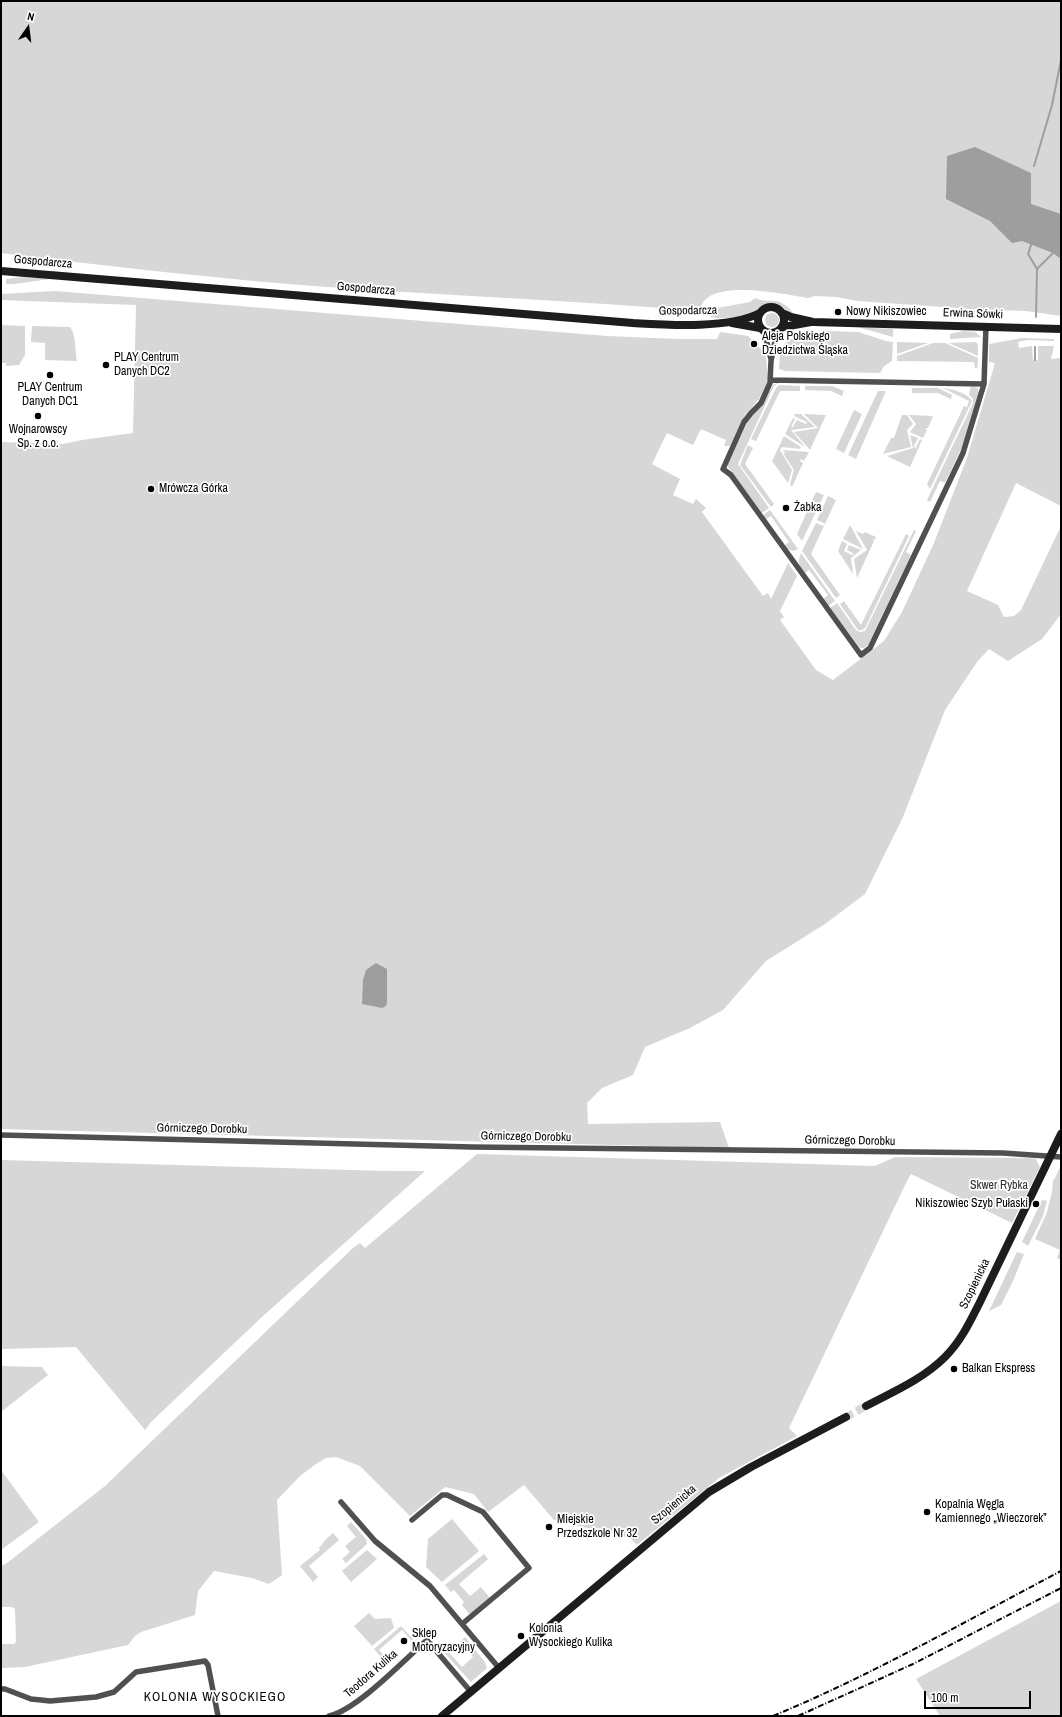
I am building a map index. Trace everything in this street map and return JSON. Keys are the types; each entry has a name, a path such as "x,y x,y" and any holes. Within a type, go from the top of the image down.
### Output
{"street":[{"name":"Gospodarcza","path":"1,271 633,323 677,324 729,322 760,313"},
{"path":"772,361 758,321 760,313 765,308 773,307 782,313 784,320 781,329 776,336 771,380 761,403 744,422 723,469 731,475 861,655 870,648 963,453 984,384 986,326"},
{"name":"Erwina Sówki","path":"782,313 787,316 813,322 1061,329"},
{"name":"Gospodarcza","path":"729,322 762,329"},
{"name":"Erwina Sówki","path":"781,329 813,322"},
{"path":"762,329 770,333 781,329"},
{"path":"771,380 984,384"},
{"name":"Szopienicka","path":"866,1406 922,1375 945,1357 956,1344 968,1327 1061,1134"},
{"name":"Górniczego Dorobku","path":"1,1135 472,1147 1051,1155 1061,1157"},
{"name":"Szopienicka","path":"442,1716 709,1492 751,1467 846,1417"},
{"path":"412,1520 442,1496 447,1495 483,1512 530,1568 462,1624"},
{"path":"341,1502 375,1541 430,1586 499,1668"},
{"name":"Teodora Kulika","path":"329,1716 345,1710 368,1692 427,1640 471,1692"},
{"path":"1,1689 5,1689 32,1699 45,1701 96,1697 114,1692 136,1672 205,1661 208,1665 218,1716"}],"green space":[{"path":"1,1 1061,1 1061,316 1026,311 857,301 836,297 815,296 808,298 754,290 725,291 713,294 704,301 699,311 610,304 298,285 171,273 1,253"},
{"path":"24,277 50,279 6,284 6,279"},
{"path":"55,291 607,336 717,339 720,332 748,336 761,349 765,350 768,377 767,383 759,399 745,415 730,446 724,446 726,440 701,429 693,445 667,433 652,464 680,479 673,495 693,504 696,499 706,508 702,512 763,596 768,593 771,599 788,563 797,576 780,611 784,617 780,620 816,670 833,680 884,641 902,612 934,543 967,458 995,363 989,362 989,344 1022,338 1054,339 1054,341 1027,340 1018,342 1019,348 1032,346 1033,360 1038,360 1038,346 1054,346 1051,359 1061,358 1061,506 1016,483 967,591 998,605 1004,617 1014,616 1021,610 1061,526 1061,614 1042,639 1008,661 989,649 977,662 945,710 903,817 865,894 825,924 766,961 723,1010 690,1028 645,1047 633,1075 602,1088 587,1103 588,1124 720,1122 729,1148 1,1129 1,442 63,444 133,433 136,305 1,300 1,294"},
{"path":"755,298 779,302 788,307 793,313 776,305 770,304 752,314 747,315 725,318 710,316 710,311 712,309 750,302"},
{"path":"769,313 775,313 779,317 779,323 775,327 769,327 765,323 765,317"},
{"path":"1,325 25,326 25,355 19,365 6,366 6,363 1,363"},
{"path":"32,326 70,327 74,338 77,361 45,360 45,343 31,342"},
{"path":"857,327 893,329 893,337"},
{"path":"828,331 858,332 893,342 892,361 884,366 880,373 785,371 779,369 781,349 785,343 803,335"},
{"path":"963,331 975,332 981,337 950,339 950,334"},
{"path":"897,342 928,343 897,354"},
{"path":"976,342 978,345 978,356 949,343"},
{"path":"933,343 945,343 978,358 977,373 977,368 975,368 974,362 897,361 897,356"},
{"path":"777,383 774,386 738,464 769,508 762,513 728,467 728,464 749,419 765,400 773,385"},
{"path":"779,385 800,386 800,391 780,391 756,441 751,439 776,388"},
{"path":"805,386 832,386 844,391 842,396 831,391 805,390"},
{"path":"971,386 978,388 979,395 962,447 945,483 940,481 930,502 927,500 973,403 973,399 969,395"},
{"path":"912,388 938,388 952,395 951,399 938,393 912,393"},
{"path":"943,388 955,390 967,396 972,401 930,489 927,484 964,406 967,407 969,401"},
{"path":"878,391 886,391 856,459 848,455"},
{"path":"854,410 862,414 844,453 836,449"},
{"path":"795,414 801,414 815,427 791,430 805,447 785,434 793,418 795,419 791,427 793,427 797,420 806,424 807,422 794,416"},
{"path":"804,414 826,415 810,450 794,432 818,428"},
{"path":"902,415 907,415 913,424 907,430 911,447 883,454 891,438 894,438"},
{"path":"909,415 933,416 928,428 925,428 927,430 923,438 910,432 916,424"},
{"path":"910,435 918,438 914,446 915,449 920,439 922,440 910,467 887,456 913,448"},
{"path":"784,436 801,447 800,449 782,447 780,450 792,470 788,483 772,461"},
{"path":"748,445 753,448 745,464 774,504 771,507 740,465"},
{"path":"782,450 809,452 804,461 801,459 800,461 803,463 792,487 790,484 794,470 783,453 785,452"},
{"path":"816,492 824,495 802,541 797,534"},
{"path":"828,496 836,500 825,524 817,520"},
{"path":"770,510 798,549 793,551 789,550 785,545 789,542 771,516 766,519 763,515"},
{"path":"816,523 824,526 811,554 840,595 836,598 802,551"},
{"path":"850,525 863,549 843,539"},
{"path":"914,530 916,531 906,552 911,555 868,645 864,648 860,648 830,608 837,603 856,630 860,632 865,631"},
{"path":"856,531 863,534 865,532 876,537 875,540 873,539 874,541 857,578 854,559 867,550"},
{"path":"906,534 909,536 865,628 858,630 840,604 844,601 861,625"},
{"path":"842,541 847,544 844,551 852,555 854,554 847,550 849,545 861,550 851,558 853,574 838,551"},
{"path":"801,553 835,601 828,606 823,599 828,595 809,570 805,573 800,566 799,559"},
{"name":"Skwer Rybka","path":"477,1154 875,1166 895,1157 1030,1158 1036,1159 1040,1167 1012,1223 911,1174 789,1428 797,1436 719,1478 637,1545 627,1535 626,1537 554,1520 524,1485 488,1512 474,1494 445,1487 410,1516 360,1466 336,1457 326,1458 300,1476 277,1500 282,1575 269,1584 252,1578 214,1571 198,1591 195,1615 141,1632 135,1636 128,1645 25,1667 1,1668 1,1644 14,1644 16,1642 15,1609 12,1607 1,1607 1,1566 7,1563 105,1486 354,1247 360,1243 365,1248"},
{"path":"1,1160 425,1171 263,1316 151,1422 145,1430 76,1347 1,1349"},
{"path":"1061,1168 1061,1260 1057,1258 1060,1250 1035,1239 1047,1212 1052,1192 1053,1180"},
{"path":"1042,1200 1047,1201 1043,1216 1028,1246 1022,1242"},
{"path":"1017,1252 1024,1254 1013,1281 1001,1305 989,1311"},
{"path":"1,1366 42,1367 48,1375 1,1412"},
{"path":"1,1470 39,1522 1,1550"},
{"path":"452,1519 479,1551 442,1582 426,1567 428,1539"},
{"path":"351,1522 366,1539 367,1544 346,1563 342,1559 350,1552 345,1546 356,1537 347,1526"},
{"path":"333,1533 339,1540 309,1566 318,1577 313,1582 300,1566 320,1550 319,1548"},
{"path":"367,1550 377,1559 351,1582 342,1571"},
{"path":"484,1554 488,1559 459,1584 470,1596 481,1587 490,1598 470,1615 462,1605 464,1602 454,1590 451,1592 445,1585"},
{"path":"1061,1601 1061,1716 940,1716 916,1679"},
{"path":"369,1613 375,1619 391,1618 394,1628 372,1646 354,1626"},
{"path":"401,1626 413,1639 412,1641 402,1630 379,1650 387,1659 389,1658 391,1660 387,1664 374,1649"},
{"path":"465,1637 485,1662 487,1668 471,1682 440,1648 443,1646 462,1667 473,1657 460,1642"}],"shaded area":[{"path":"975,147 1031,173 1031,204 1061,214 1061,259 1053,253 1022,241 1012,243 990,221 946,199 947,156"},
{"path":"376,963 387,969 387,1002 386,1006 382,1008 362,1004 363,980 366,970"}],"waterway":[{"path":"1034,166 1052,105 1061,60"},
{"path":"1031,245 1028,254 1037,269 1036,317"},
{"path":"1037,269 1053,253"},
{"path":"1035,347 1035,360"}],"tunnel":[{"path":"846,1417 866,1406"}],"railway":[{"path":"773,1716 883,1665 1061,1571"},
{"path":"798,1716 913,1664 1061,1588"}],"place":[{"name":"Nowy Nikiszowiec","path":"838,312"},
{"name":"Aleja Polskiego Dziedzictwa Śląska","path":"754,344"},
{"name":"PLAY Centrum Danych DC2","path":"106,365"},
{"name":"PLAY Centrum Danych DC1","path":"50,375"},
{"name":"Wojnarowscy Sp. z o.o.","path":"38,416"},
{"name":"Mrówcza Górka","path":"151,489"},
{"name":"Żabka","path":"786,508"},
{"name":"Nikiszowiec Szyb Pułaski","path":"1036,1204"},
{"name":"Balkan Ekspress","path":"954,1369"},
{"name":"Kopalnia Węgla Kamiennego „Wieczorek”","path":"927,1512"},
{"name":"Miejskie Przedszkole Nr 32","path":"549,1527"},
{"name":"Kolonia Wysockiego Kulika","path":"521,1636"},
{"name":"Sklep Motoryzacyjny","path":"404,1641"}],"district":[{"name":"KOLONIA WYSOCKIEGO","path":"215,1698"}]}
